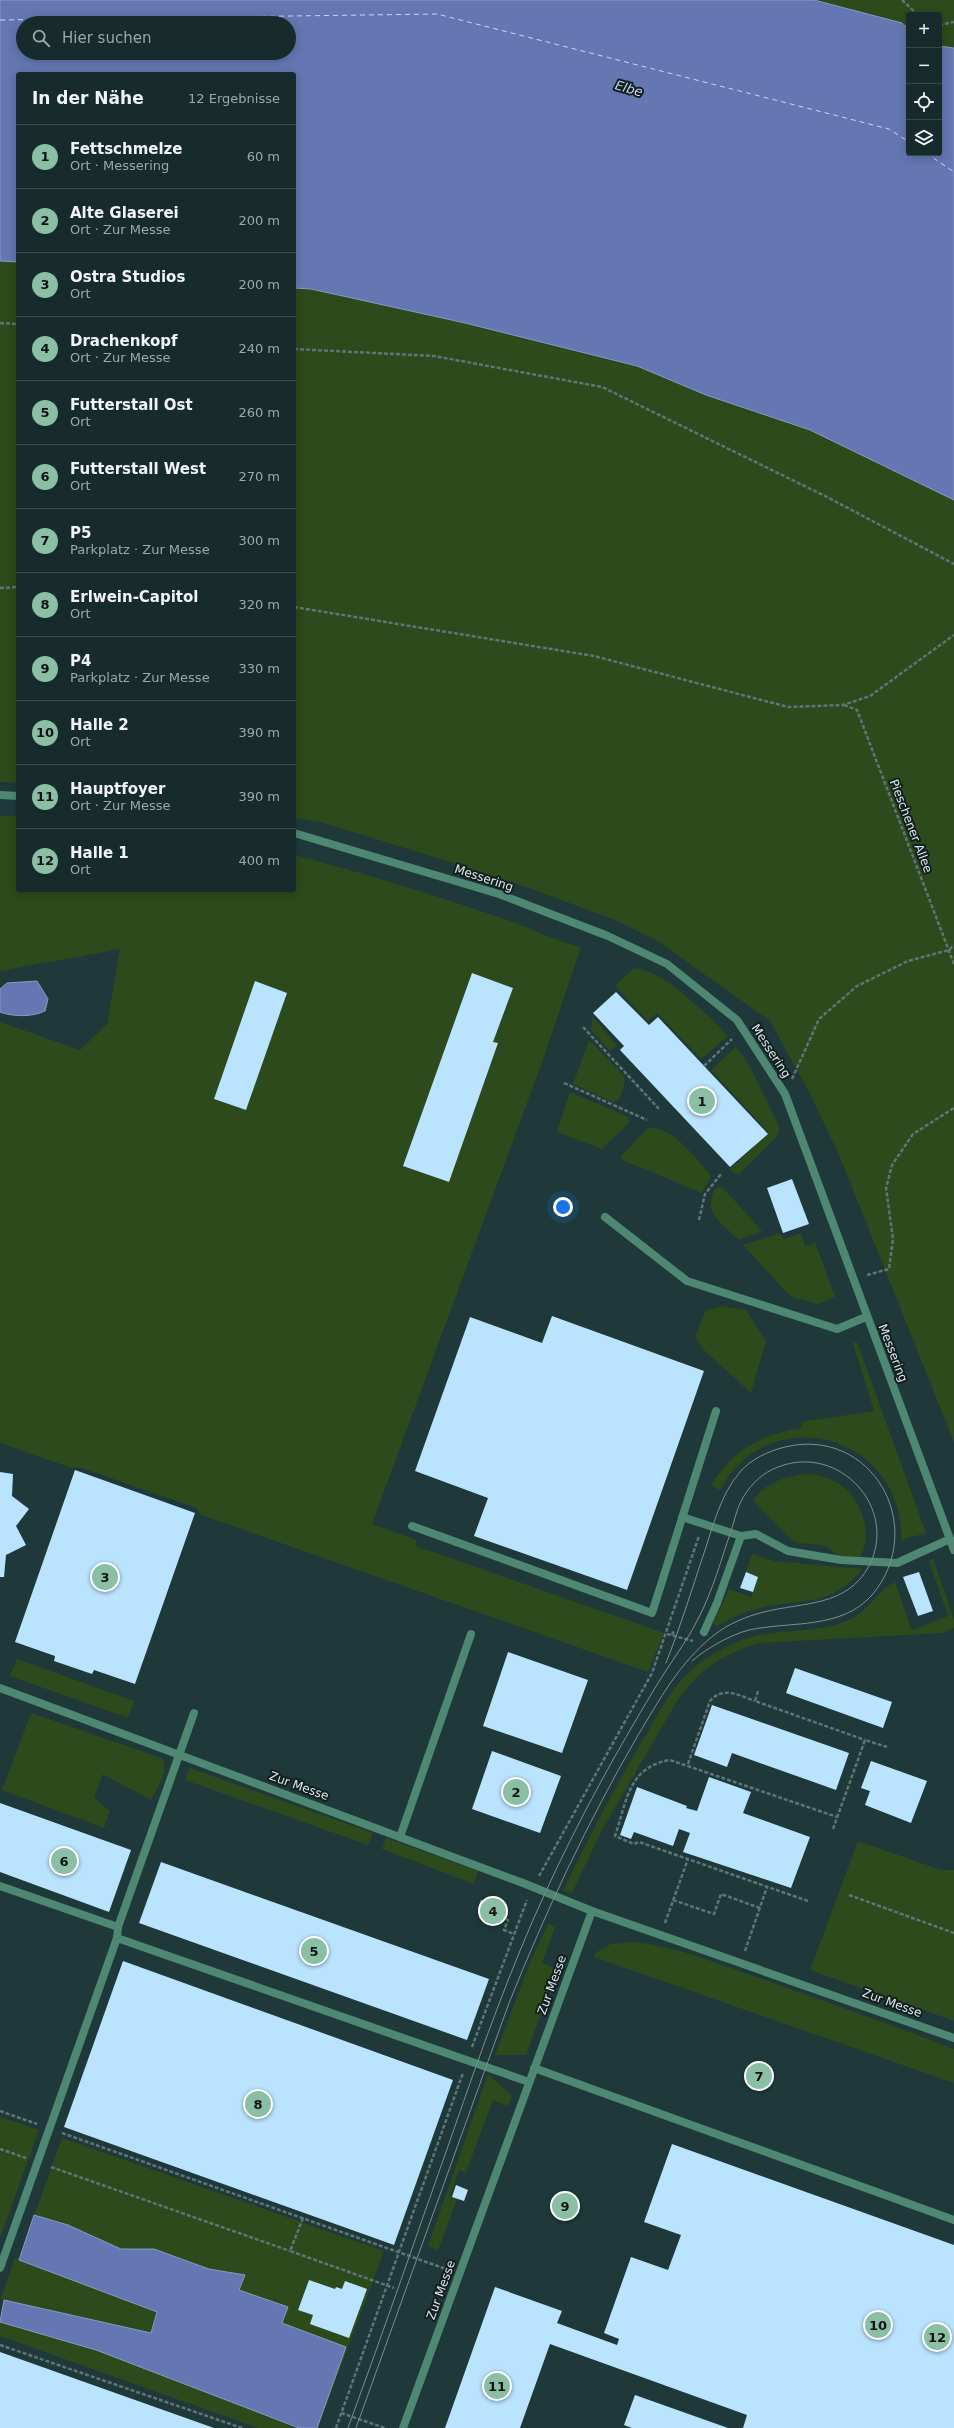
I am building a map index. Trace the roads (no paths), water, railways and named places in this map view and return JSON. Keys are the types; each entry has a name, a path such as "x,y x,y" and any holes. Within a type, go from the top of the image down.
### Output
{"street":[{"path":"0,795 16,796"},
{"name":"Messering","path":"296,834 499,894 608,936 667,964 737,1020 785,1094 866,1317 954,1550"},
{"path":"606,1217 687,1281 837,1329 866,1317"},
{"path":"412,1526 652,1613 716,1411"},
{"path":"682,1517 741,1536 756,1534 788,1551 841,1560 897,1563 950,1538"},
{"path":"704,1632 717,1603 741,1536"},
{"path":"400,1837 471,1634"},
{"name":"Zur Messe","path":"0,1688 523,1883 592,1911 741,1962 954,2038"},
{"path":"0,2268 117,1938 118,1927 194,1713"},
{"path":"0,1886 118,1927"},
{"name":"Zur Messe","path":"403,2428 592,1911"},
{"path":"117,1938 529,2082"},
{"path":"534,2068 954,2220"}],"water":[{"name":"Elbe","path":"0,0 814,0 902,23 906,26 906,156 942,156 942,46 954,48 954,500 810,430 706,395 637,366 465,323 311,289 296,288 296,72 16,72 16,262 0,261"},
{"path":"37,981 48,999 45,1011 23,1016 0,1012 0,989 7,983"},
{"path":"34,2215 68,2225 121,2249 154,2249 209,2269 245,2275 239,2290 288,2307 282,2323 346,2347 317,2428 299,2428 96,2350 0,2322 4,2300 151,2333 157,2312 19,2260"}],"tram line":[{"path":"666,1663 722,1501 733,1481 744,1467 767,1453 785,1447 816,1445 843,1452 866,1467 882,1488 892,1513 895,1540 888,1568 872,1595 859,1606 845,1614 830,1619 765,1627 742,1632 719,1642 692,1661"},
{"path":"348,2428 485,2041 533,1920 558,1865 611,1763 660,1679 689,1635 704,1607 713,1586 736,1513 742,1500 747,1491 759,1478 778,1467 801,1462 822,1464 842,1472 858,1486 869,1503 876,1523 876,1544 869,1566 860,1579 849,1589 836,1596 823,1601 779,1609 744,1618 719,1631 680,1669 645,1723 584,1835 553,1901 509,2003 356,2428"}],"place":[{"name":"Fettschmelze","path":"702,1101"},
{"name":"Ostra Studios","path":"105,1577"},
{"name":"Alte Glaserei","path":"516,1792"},
{"name":"Futterstall West","path":"64,1861"},
{"name":"Drachenkopf","path":"493,1911"},
{"name":"Futterstall Ost","path":"314,1951"},
{"name":"P5","path":"759,2076"},
{"name":"Erlwein-Capitol","path":"258,2104"},
{"name":"P4","path":"565,2206"},
{"name":"Halle 2","path":"878,2325"},
{"name":"Halle 1","path":"937,2337"},
{"name":"Hauptfoyer","path":"497,2386"}]}
